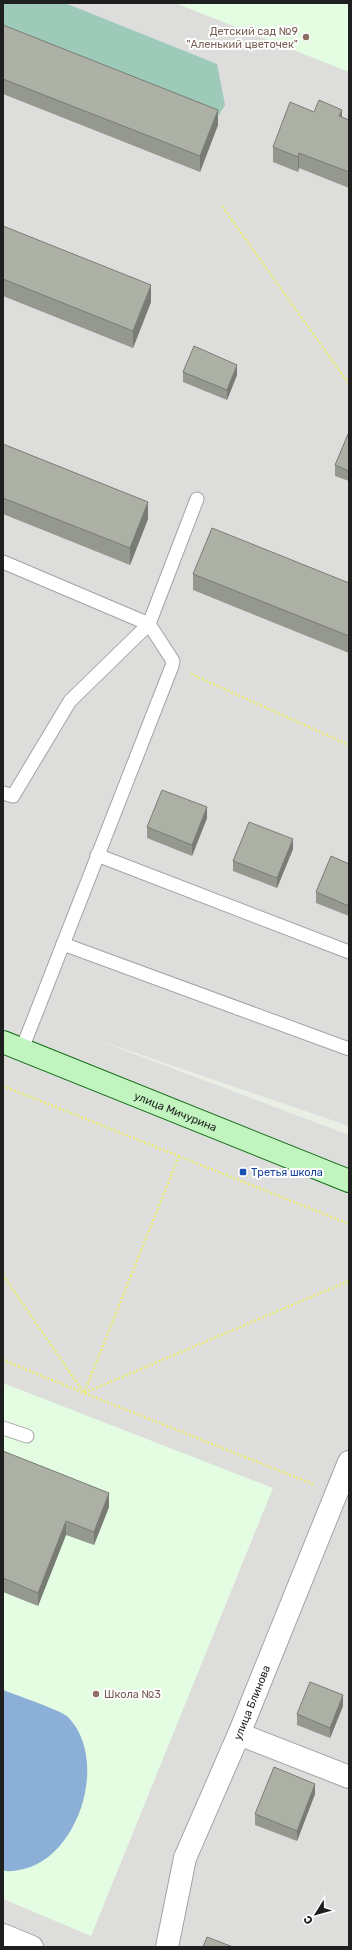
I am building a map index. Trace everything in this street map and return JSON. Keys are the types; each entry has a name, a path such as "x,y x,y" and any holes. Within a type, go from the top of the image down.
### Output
{"street":[{"name":"улица Мичурина","path":"12,1046 349,1182"},
{"name":"улица Блинова","path":"167,1947 185,1858 239,1734 344,1481"},
{"path":"239,1734 349,1777"},
{"path":"3,1935 32,1947"}],"lane":[{"path":"3,792 13,796 70,701 149,624 197,499"},
{"path":"3,562 149,624 173,661 63,944 12,1046"},
{"path":"97,855 349,952"},
{"path":"63,944 349,1049"},
{"path":"3,1428 27,1436"}],"path":[{"path":"222,206 349,384"},
{"path":"172,666 349,745"},
{"path":"3,1086 349,1224"},
{"path":"84,1393 179,1156"},
{"path":"3,1275 84,1393"},
{"path":"84,1393 349,1281"},
{"path":"3,1360 84,1393 344,1481"}],"shaded area":[{"path":"3,3 349,3 349,1126 92,1038 349,1135 349,1947 3,1947"},
{"path":"3,3 65,3 217,64 225,105 219,115 3,33"},
{"name":"Детский сад №9 \"Аленький цветочек\"","path":"175,3 349,3 349,72"},
{"name":"Школа №3","path":"3,1383 273,1488 91,1936 3,1899"},
{"path":"3,1690 48,1707 68,1717 80,1735 86,1756 87,1780 82,1804 73,1826 60,1845 44,1860 24,1869 11,1871 3,1870"}],"building":[{"path":"3,25 218,110 200,156 3,79"},
{"path":"319,100 342,110 339,116 349,120 349,172 299,153 298,157 273,147 290,102 314,112"},
{"path":"3,226 151,285 133,331 3,279"},
{"path":"194,346 237,365 227,390 183,372"},
{"path":"349,432 349,471 335,465"},
{"path":"3,444 148,502 130,548 3,498"},
{"path":"212,528 349,583 349,636 193,574"},
{"path":"162,790 207,807 192,845 147,827"},
{"path":"249,822 293,839 277,878 233,861"},
{"path":"331,856 349,864 349,906 316,892"},
{"path":"3,1451 109,1493 94,1532 66,1521 38,1593 3,1578"},
{"path":"310,1682 343,1695 330,1728 297,1714"},
{"path":"274,1767 315,1784 297,1831 255,1814"},
{"path":"207,1937 233,1947 203,1947"}],"place":[{"name":"Детский сад №9 \"Аленький цветочек\"","path":"306,37"},
{"name":"Третья школа","path":"243,1172"},
{"name":"Школа №3","path":"96,1694"}]}
